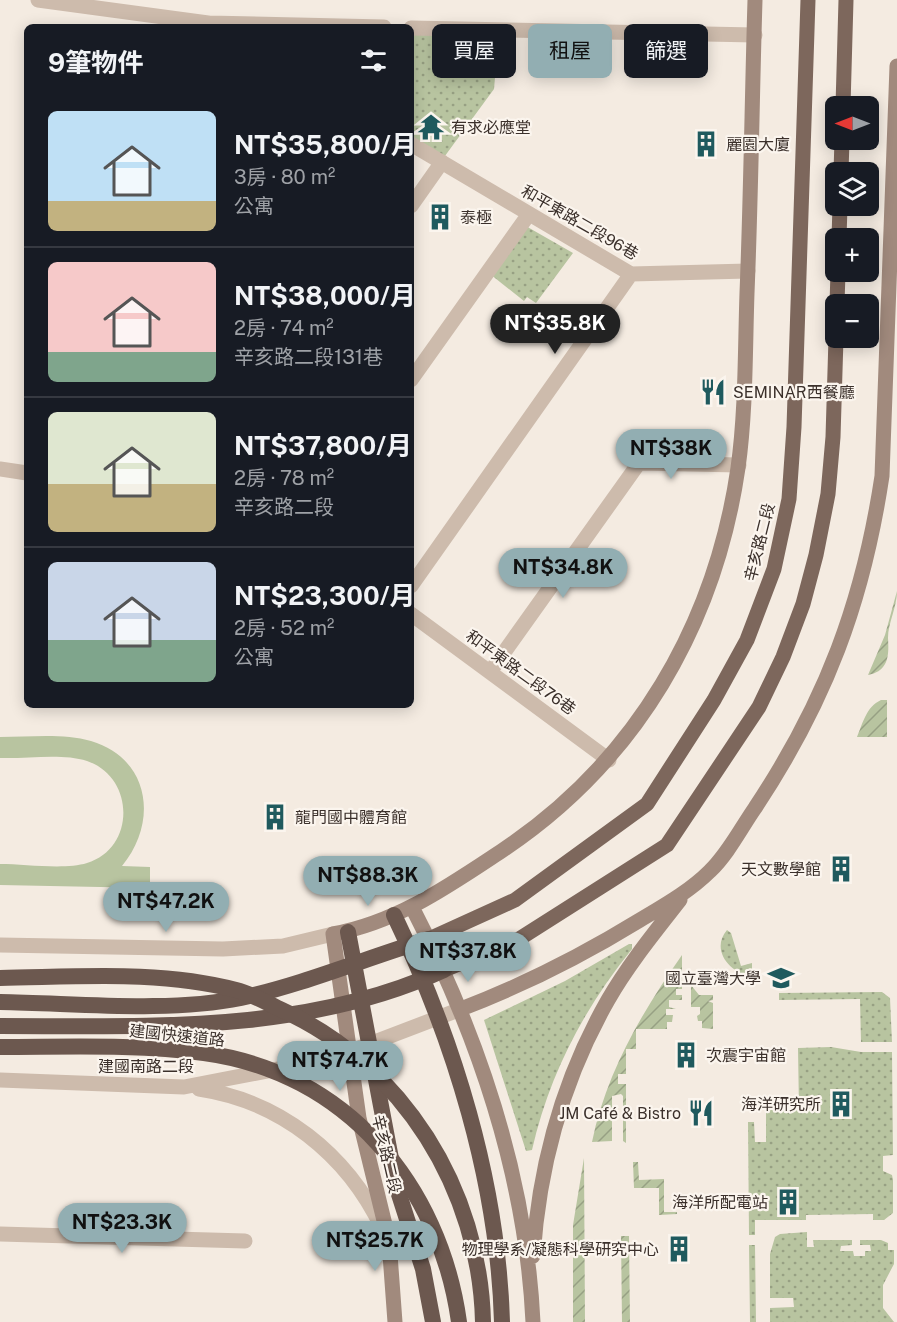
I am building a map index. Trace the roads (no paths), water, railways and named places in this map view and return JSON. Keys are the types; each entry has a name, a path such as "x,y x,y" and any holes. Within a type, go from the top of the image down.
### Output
{"highway":[{"path":"394,915 437,1018 472,1130 487,1198 502,1322"},
{"path":"340,933 347,966 362,999 396,1185 423,1269 432,1315"},
{"name":"建國快速道路","path":"0,1002 189,1004 240,998 429,939"},
{"name":"建國快速道路","path":"0,1026 243,1023 362,999 423,980 444,970"},
{"path":"0,978 165,979 237,990 304,1020 347,1049 404,1103 435,1147 463,1210 478,1267 483,1322"},
{"name":"建國快速道路","path":"0,1047 131,1047 206,1053 250,1064 291,1079 321,1096 379,1142 420,1200 436,1233 447,1265 459,1322"}],"main road":[{"path":"340,933 394,915 433,897 522,837 560,808 609,760 666,678 701,610 720,551 738,465 748,271 755,0"},
{"name":"辛亥路二段","path":"429,939 515,900 647,804 714,700 747,640 774,569 789,499 794,427 808,0"},
{"path":"843,96 846,0"},
{"path":"533,1322 531,1283 535,1224 544,1165 563,1098 608,999 687,892 712,869 773,781 829,677 851,618 873,531 882,476 897,66"},
{"path":"444,970 519,939 667,845 759,707 783,657 803,604 816,555 828,494 833,437 836,348"},
{"path":"461,1009 556,968 687,892"},
{"path":"412,907 461,1009 493,1100 513,1180 531,1283"},
{"name":"辛亥路二段","path":"347,966 344,1002 360,1118 389,1241 395,1322"}],"street":[{"path":"38,0 197,24"},
{"path":"414,28 755,35"},
{"name":"和平東路二段96巷","path":"414,146 631,274 748,271"},
{"path":"414,202 442,162"},
{"path":"414,376 528,214"},
{"path":"414,582 631,274"},
{"path":"490,672 639,463 738,465"},
{"path":"0,469 24,473"},
{"name":"和平東路二段76巷","path":"414,616 609,760"},
{"path":"0,945 223,949 284,946 340,933"},
{"name":"建國南路二段","path":"0,1080 184,1087 296,1067 351,1051 461,1009"},
{"path":"184,1087 243,1100 281,1117 316,1140 346,1169 370,1203 389,1241"},
{"path":"0,1234 245,1241"}],"place":[{"name":"有求必應堂","path":"431,127"},
{"name":"麗園大廈","path":"706,144"},
{"name":"泰極","path":"440,217"},
{"name":"SEMINAR西餐廳","path":"713,392"},
{"name":"龍門國中體育館","path":"275,817"},
{"name":"天文數學館","path":"841,869"},
{"name":"國立臺灣大學","path":"781,978"},
{"name":"次震宇宙館","path":"686,1055"},
{"name":"海洋研究所","path":"841,1104"},
{"name":"JM Café & Bistro","path":"701,1113"},
{"name":"海洋所配電站","path":"788,1202"},
{"name":"物理學系/凝態科學研究中心","path":"679,1249"}]}
